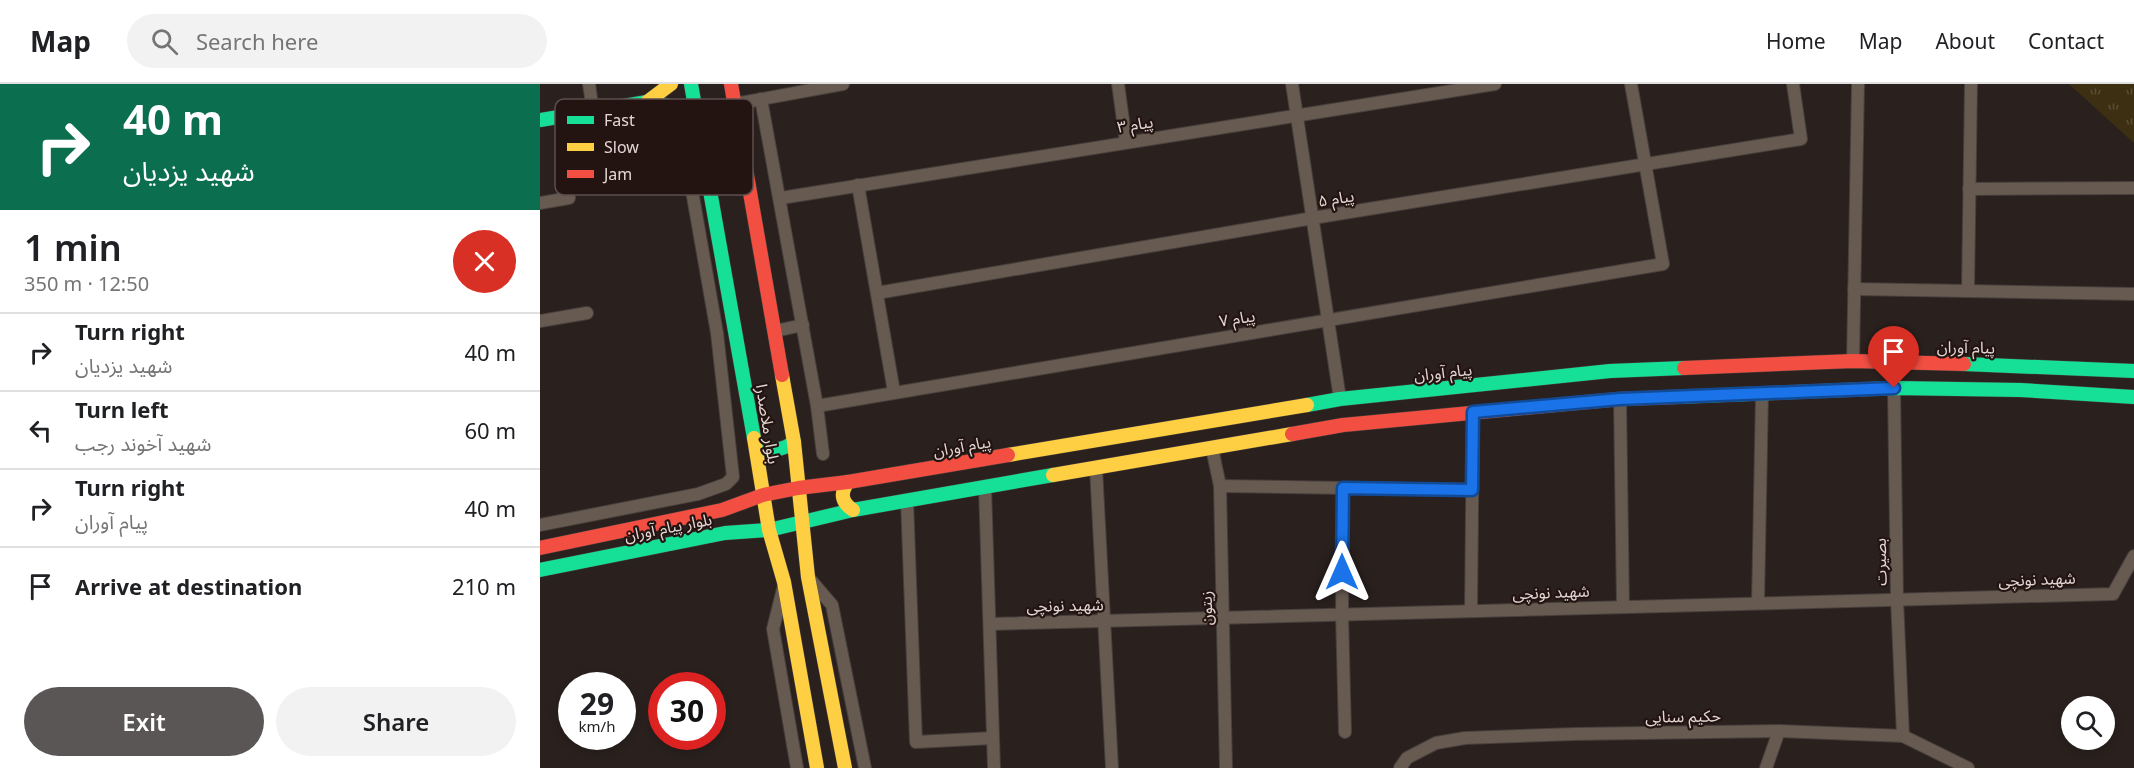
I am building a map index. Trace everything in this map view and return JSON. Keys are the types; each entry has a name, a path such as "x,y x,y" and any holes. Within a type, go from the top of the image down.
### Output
{"main road":[{"path":"651,99 671,84"},
{"name":"بلوار ملاصدرا","path":"691,84 694,99"},
{"name":"بلوار ملاصدرا","path":"731,84 734,99"},
{"path":"540,120 555,118"},
{"name":"بلوار ملاصدرا","path":"712,195 769,530 784,582 817,768"},
{"name":"بلوار ملاصدرا","path":"751,195 794,442 808,577 845,768"},
{"name":"پیام آوران","path":"803,523 853,510 907,500 1343,425 1620,399 1686,383 1853,361 2020,365 2134,371"},
{"name":"پیام آوران","path":"763,495 1340,399 1610,371 1762,394 1894,388 2020,390 2134,397"},
{"path":"756,448 775,451 794,442"},
{"path":"848,482 842,489 841,498 846,506 853,510"},
{"name":"بلوار پیام آوران","path":"540,548 722,510 763,495"},
{"path":"722,510 731,517 725,533"},
{"name":"بلوار پیام آوران","path":"540,570 725,533 769,530 803,523"},
{"path":"784,582 791,570 798,569 808,577"}],"street":[{"path":"589,84 591,99"},
{"path":"753,101 843,84"},
{"path":"1118,84 1126,142"},
{"path":"1292,84 1340,399"},
{"name":"پیام ۳","path":"781,198 1495,84"},
{"path":"1631,84 1645,165"},
{"name":"پیام ۵","path":"877,293 1313,218 1801,140 1793,84"},
{"path":"1853,361 1858,84"},
{"path":"1968,291 1971,84"},
{"path":"761,99 781,198 817,406 823,454"},
{"name":"پیام ۷","path":"817,406 1663,264 1645,165"},
{"path":"858,184 894,392"},
{"path":"1970,189 2134,188"},
{"path":"540,525 698,494 726,484 733,477 717,333 693,195"},
{"path":"540,203 569,198"},
{"path":"1854,289 2134,294"},
{"path":"540,321 587,313"},
{"path":"775,331 803,325"},
{"path":"717,333 742,368"},
{"name":"بصیرت","path":"1894,388 1897,599 1903,736"},
{"path":"1758,603 1762,394"},
{"path":"1620,399 1623,607"},
{"path":"1471,611 1473,412"},
{"name":"زیتون","path":"1212,448 1220,486 1226,768"},
{"path":"1096,468 1112,768"},
{"path":"1220,486 1472,490"},
{"path":"986,487 994,768"},
{"path":"1343,488 1342,614 1345,732"},
{"path":"907,500 916,742 993,738"},
{"name":"شهید نونچی","path":"990,624 2113,594 2134,556"},
{"path":"808,577 832,605 865,768"},
{"path":"784,582 773,629 797,768"},
{"path":"1766,768 1779,731"},
{"name":"حکیم سنایی","path":"1400,768 1407,758 1436,743 1465,738 1779,731 1903,736 1968,768"},
{"path":"1938,768 1949,759"}],"green space":[{"path":"2069,84 2134,84 2134,143"}],"traffic: fast":[{"path":"691,84 694,99"},
{"path":"540,120 555,117"},
{"path":"711,195 754,438"},
{"path":"1964,364 2134,371"},
{"path":"1307,405 1340,399 1610,371 1684,368"},
{"path":"1675,397 1894,388 2020,390 2134,397"},
{"path":"756,448 776,450 794,442"},
{"path":"540,570 725,533 769,530 853,510 1053,475"}],"traffic: slow":[{"path":"651,99 671,84"},
{"path":"782,375 794,442 808,577 845,768"},
{"path":"1008,455 1307,405"},
{"path":"1053,475 1292,434"},
{"path":"754,438 769,530 784,582 817,768"},
{"path":"848,482 843,497 846,504 853,510"}],"traffic: jam":[{"path":"731,84 734,99"},
{"path":"750,195 782,375"},
{"path":"1684,368 1853,361 1964,364"},
{"path":"1292,434 1343,425 1620,399 1675,397"},
{"path":"540,548 722,510 763,495 798,488 848,482 1008,455"}],"route":[{"path":"1342,572 1343,488 1472,490 1473,412 1620,399 1894,388"}]}
